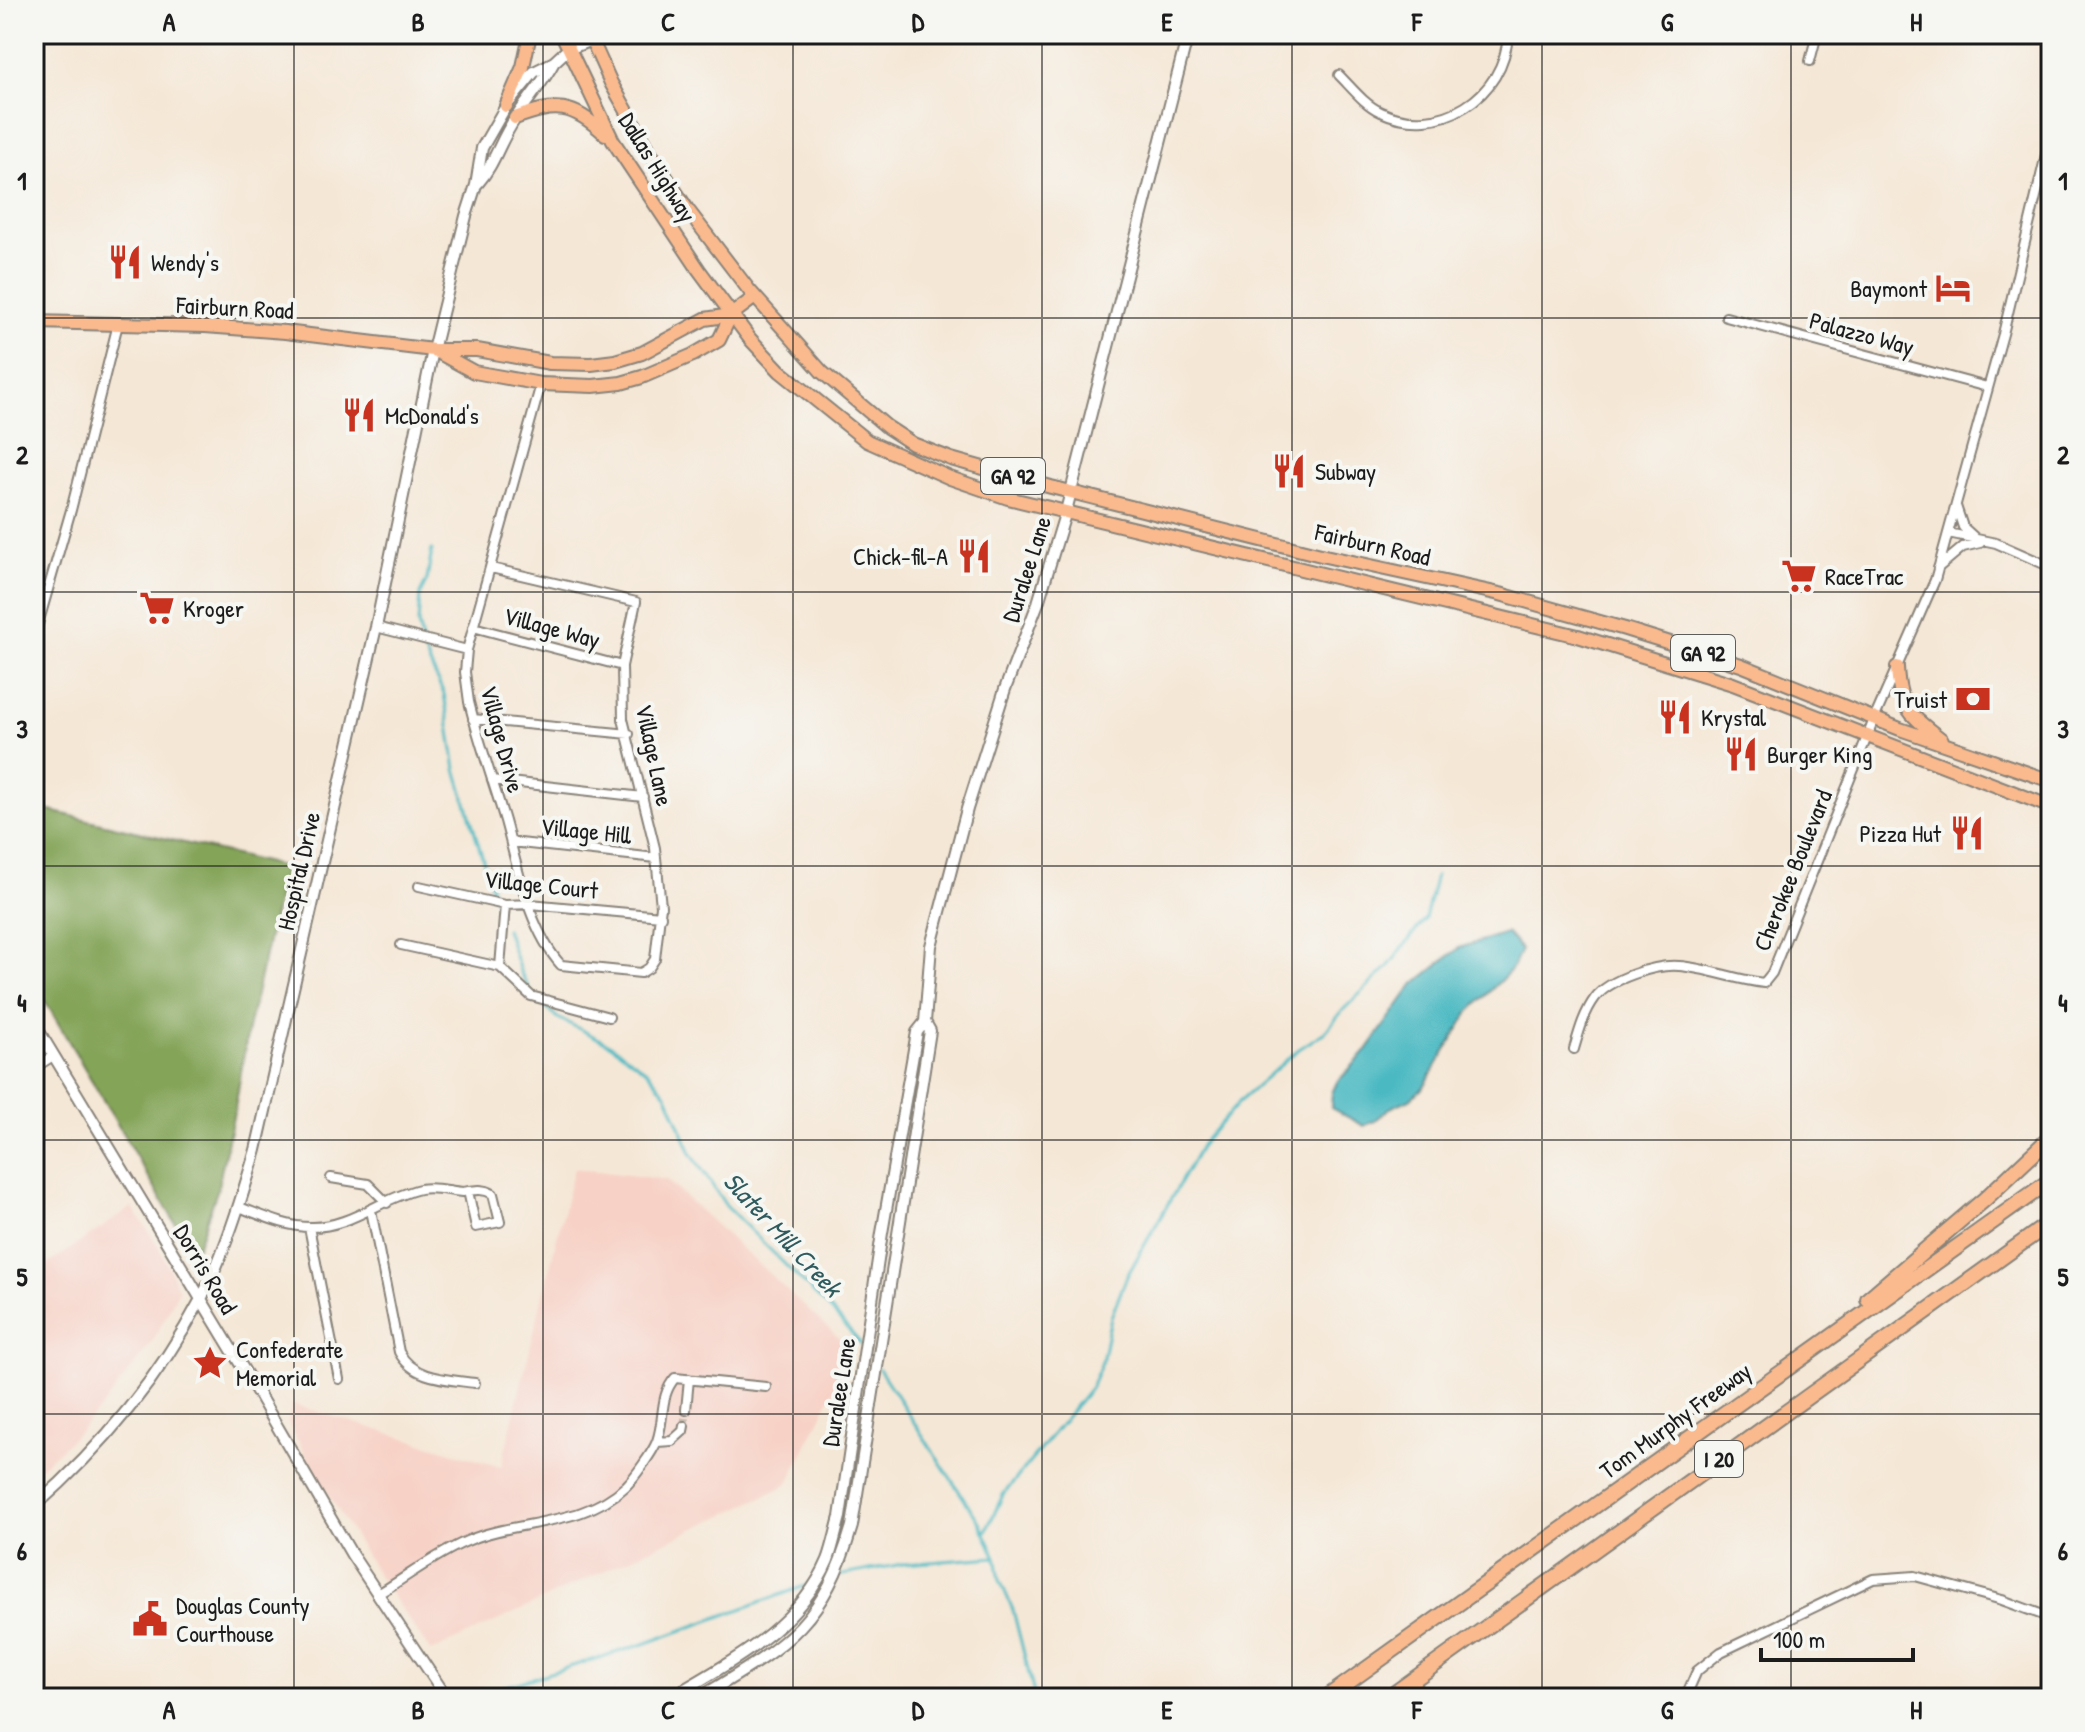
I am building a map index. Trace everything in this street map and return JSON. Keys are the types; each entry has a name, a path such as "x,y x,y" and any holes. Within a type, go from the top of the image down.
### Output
{"highway":[{"path":"1795,1362 1985,1199 2051,1137"},
{"name":"Tom Murphy Freeway","path":"1326,1698 2051,1180"},
{"name":"I 20","path":"1388,1698 2051,1222"}],"main road":[{"path":"506,106 523,67 530,34"},
{"name":"Dallas Highway","path":"562,34 613,141 731,315"},
{"name":"Dallas Highway","path":"590,37 611,83 653,157 687,209 755,297"},
{"path":"515,118 545,107 571,110 588,118 613,141"},
{"name":"Fairburn Road","path":"433,350 474,372 541,384 593,386 642,377 719,340 731,315 755,297 822,372 887,427 913,444 951,459 1325,556 1527,601 1741,665 1951,747 2051,781"},
{"name":"Fairburn Road","path":"34,322 205,326 301,333 433,350 477,350 570,365 602,364 642,353 705,319 731,315"},
{"name":"Fairburn Road","path":"731,315 780,371 867,441 969,486 1578,636 1733,684 2051,807"},
{"path":"1897,667 1899,692 1904,705 1951,747"}],"street":[{"name":"Duralee Lane","path":"699,1698 772,1653 802,1626 820,1604 842,1561 852,1526 930,1031 925,1022 931,946 967,809 1005,689 1038,603 1066,511 1188,34"},
{"path":"1339,75 1367,103 1382,112 1413,122 1452,116 1477,99 1499,71 1508,34"},
{"path":"1810,61 1817,34"},
{"name":"Hospital Drive","path":"34,1507 137,1401 201,1299 239,1207 256,1150 376,627 433,350 476,185 482,148 506,106 534,72 590,37"},
{"name":"Hospital Drive","path":"476,185 492,167 515,118 543,83 554,62"},
{"name":"Cherokee Boulevard","path":"1574,1049 1580,1028 1596,997 1616,982 1652,968 1679,966 1764,983 1772,973 1938,569 2003,334 2051,134"},
{"name":"Palazzo Way","path":"1726,317 1987,387"},
{"path":"34,638 71,510 118,324"},
{"name":"Village Drive","path":"541,384 467,650 465,672 473,719 544,942 561,965 641,973 649,968"},
{"path":"1956,506 1963,527 1975,539"},
{"path":"1948,533 1996,543 2051,567"},
{"path":"1938,569 1963,547 1996,543"},
{"name":"Village Lane","path":"491,568 636,602 622,666 623,719 656,858 661,916 655,959 649,968"},
{"path":"376,627 467,650"},
{"name":"Village Way","path":"473,627 622,666"},
{"path":"473,719 629,734"},
{"path":"492,780 643,797"},
{"name":"Village Hill","path":"511,842 656,858"},
{"name":"Village Court","path":"419,886 505,905 530,904 661,916"},
{"path":"500,967 505,905"},
{"path":"401,945 500,967 531,996 609,1017"},
{"name":"Duralee Lane","path":"670,1698 753,1648 781,1624 808,1596 828,1559 840,1517 882,1233 917,1032 925,1022"},
{"name":"Dorris Road","path":"34,1023 352,1555 447,1698"},
{"path":"34,1068 53,1056"},
{"path":"331,1178 368,1184 387,1203"},
{"path":"239,1207 271,1219 309,1227 371,1210 422,1188 485,1189 493,1194 500,1222 476,1227 468,1191"},
{"path":"371,1210 399,1352 405,1363 417,1372 430,1376 475,1383"},
{"path":"309,1227 339,1379"},
{"path":"378,1594 464,1542 493,1531 538,1524 596,1508 627,1485 657,1442 666,1388 675,1378 766,1387"},
{"path":"686,1410 689,1379"},
{"path":"657,1442 672,1441 684,1426"},
{"path":"1685,1698 1697,1671 1721,1652 1873,1579 1915,1576 1990,1596 2051,1618"}],"shaded area":[{"path":"574,1168 667,1180 853,1351 787,1485 431,1652 379,1577 313,1469 288,1422 292,1404 501,1467"},
{"path":"132,1207 159,1247 179,1290 154,1339 105,1403 34,1473 34,1274"}],"green space":[{"path":"34,807 285,867 248,1029 217,1191 197,1247 184,1238 34,982"}],"water":[{"path":"1506,933 1521,950 1511,970 1469,1012 1423,1088 1364,1126 1331,1108 1337,1082 1364,1054 1413,985 1459,948"}],"waterway":[{"name":"Slater Mill Creek","path":"432,550 427,580 420,594 418,624 425,653 444,694 456,769 495,900"},
{"path":"985,1533 1003,1495 1091,1387 1102,1362 1111,1317 1127,1276 1202,1144 1242,1099 1299,1049 1325,1032 1388,967 1425,919 1436,875"},
{"name":"Slater Mill Creek","path":"506,929 529,989"},
{"name":"Slater Mill Creek","path":"539,1001 558,1018 611,1045 648,1072 667,1095 691,1153 726,1206 861,1344"},
{"name":"Slater Mill Creek","path":"879,1369 980,1523 996,1557 1000,1580 1013,1610 1035,1698"},
{"path":"837,1576 903,1564 996,1557"},
{"path":"468,1698 644,1644 810,1584"}],"tunnel":[{"path":"684,1426 686,1410"}],"place":[{"name":"Wendy's","path":"125,262"},
{"name":"Baymont","path":"1953,288"},
{"name":"McDonald's","path":"359,415"},
{"name":"Subway","path":"1289,471"},
{"name":"Chick-fil-A","path":"974,556"},
{"name":"RaceTrac","path":"1799,576"},
{"name":"Kroger","path":"157,608"},
{"name":"Truist","path":"1973,699"},
{"name":"Krystal","path":"1675,717"},
{"name":"Burger King","path":"1741,754"},
{"name":"Pizza Hut","path":"1967,833"},
{"name":"Confederate Memorial","path":"210,1363"},
{"name":"Douglas County Courthouse","path":"150,1619"}]}
